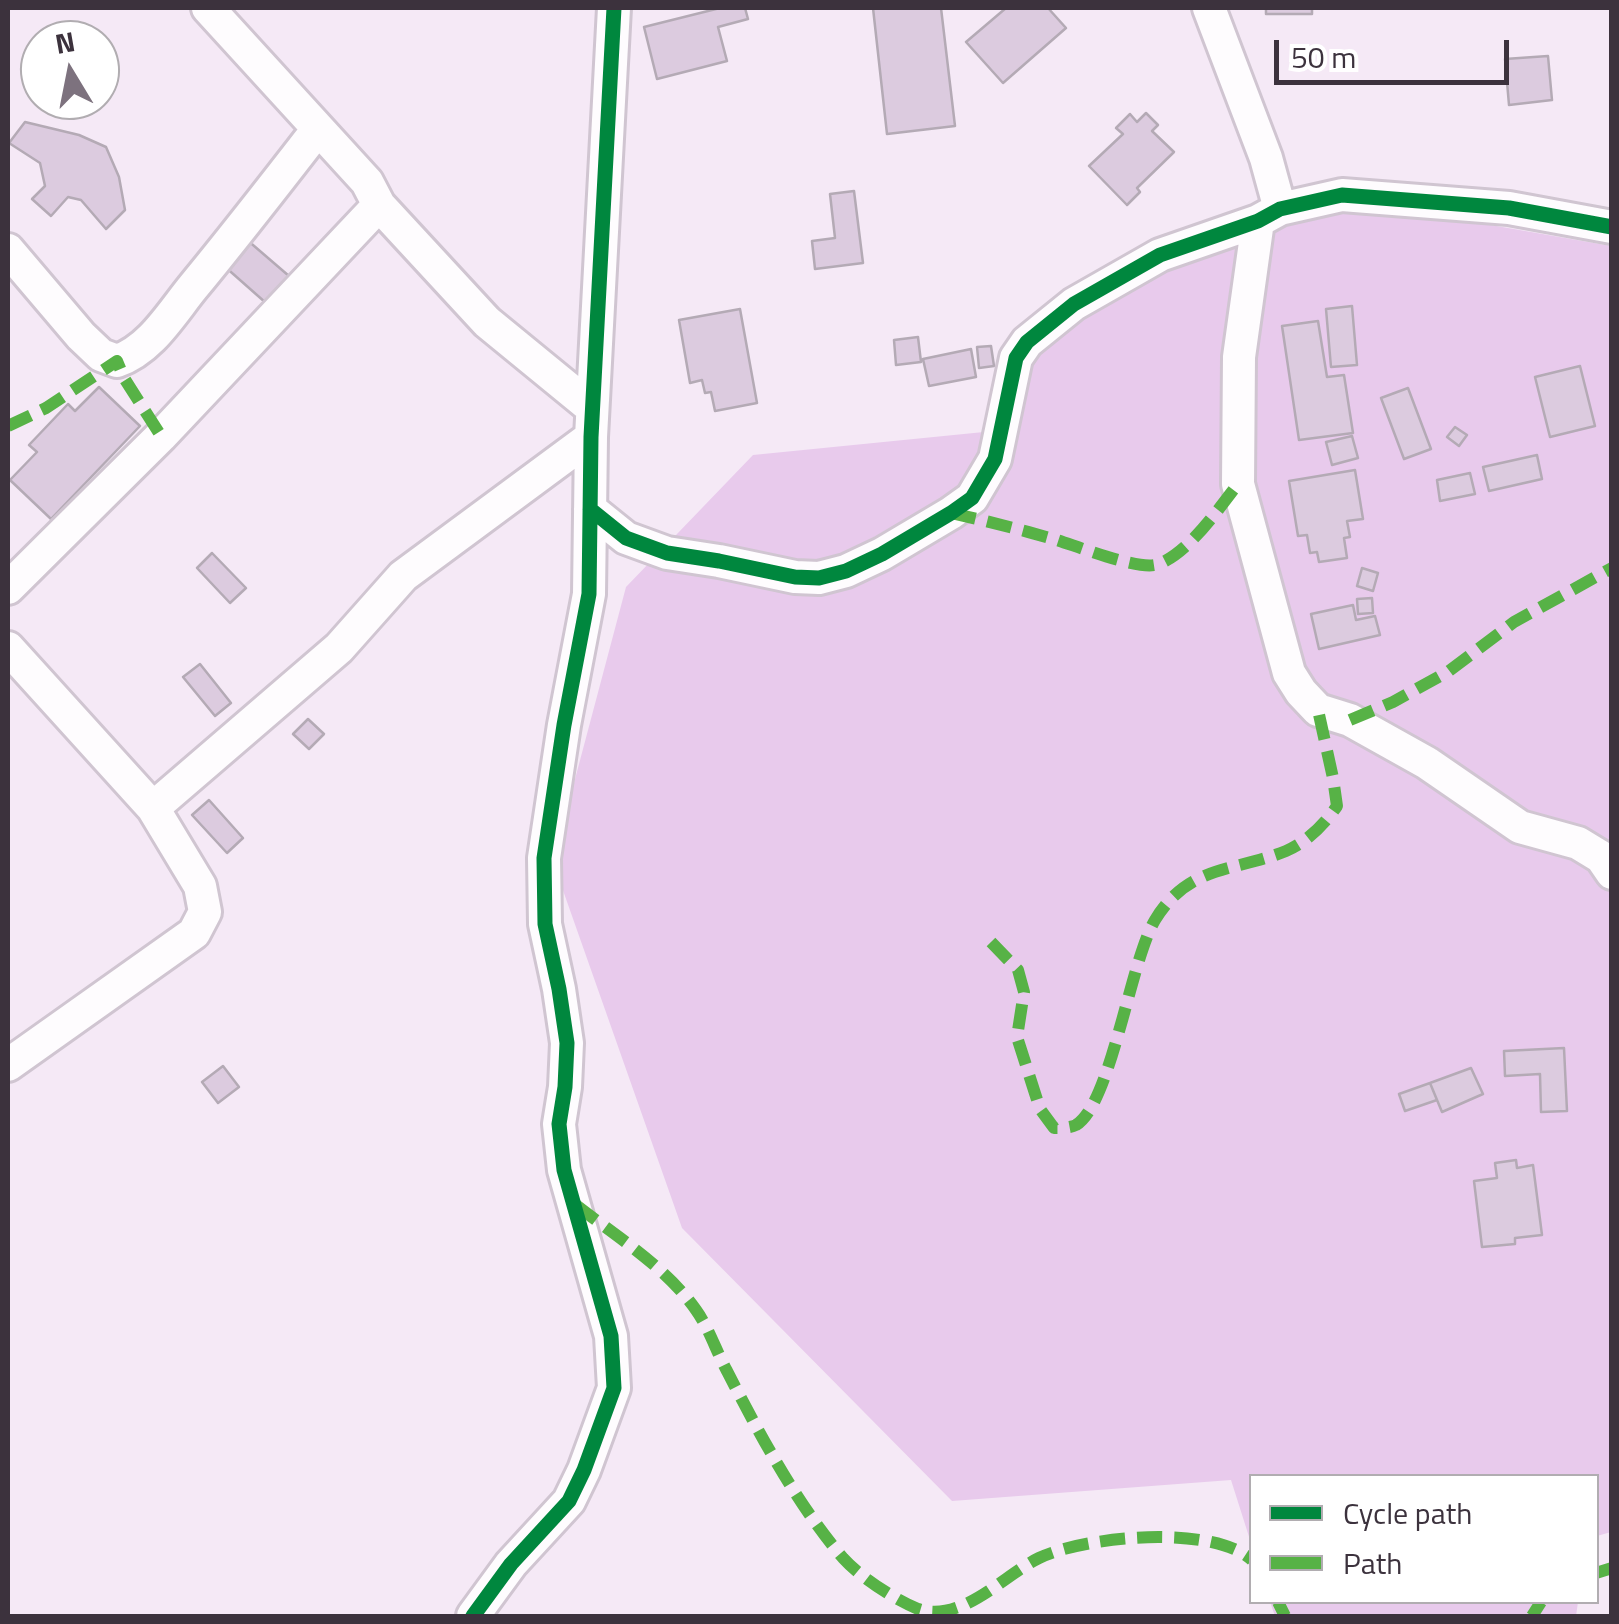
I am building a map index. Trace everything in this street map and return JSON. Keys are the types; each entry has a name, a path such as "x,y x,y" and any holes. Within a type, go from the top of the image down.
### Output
{"street":[{"path":"208,8 368,182 379,205 487,322 592,423"},
{"path":"473,1616 511,1564 569,1501 614,1388 610,1336 564,1170 559,1124 567,1043 545,924 544,858 589,594 592,423 614,8"},
{"path":"1210,8 1266,158 1269,215 1239,357 1238,484 1289,673 1318,710 1350,720 1427,763 1520,827 1578,843 1601,858 1612,873"},
{"path":"8,250 81,336 101,355 117,362 152,339 318,129"},
{"path":"590,509 626,538 667,554 795,577 819,578 846,571 882,554 972,498 996,459 1016,358 1027,342 1074,304 1160,255 1269,215 1342,195 1509,208 1612,226"},
{"path":"8,588 161,436 379,205"},
{"path":"154,808 339,648 403,576 592,423"},
{"path":"8,648 154,808 200,886 206,912 194,933 8,1064"}],"shaded area":[{"path":"1365,203 1611,246 1611,1532 1599,1535 1599,1474 1249,1474 1249,1537 1231,1480 952,1501 682,1228 553,862 626,587 753,455 1004,430 1039,343 1126,284 1215,247 1240,245 1290,214"},
{"path":"1271,1604 1578,1604 1576,1616 1275,1616"}],"building":[{"path":"720,8 745,8 748,19 718,27 727,61 657,79 644,27"},
{"path":"873,8 941,8 955,126 887,134"},
{"path":"1006,8 1048,8 1066,28 1003,83 966,42"},
{"path":"1266,8 1312,8 1312,14 1266,14"},
{"path":"1548,56 1552,100 1509,105 1505,59"},
{"path":"1146,113 1158,125 1152,131 1174,152 1137,188 1140,192 1127,205 1089,166 1123,134 1116,128 1130,114 1137,122"},
{"path":"25,122 79,135 106,147 119,177 125,210 106,229 81,200 68,197 51,216 32,199 45,186 40,163 9,143"},
{"path":"854,191 863,263 815,269 812,241 835,238 830,194"},
{"path":"246,239 289,276 266,303 223,265"},
{"path":"1352,306 1357,365 1331,367 1326,309"},
{"path":"740,309 757,403 715,411 711,392 705,393 702,380 690,383 679,320"},
{"path":"1318,321 1327,377 1344,375 1353,433 1299,440 1282,326"},
{"path":"918,337 921,362 896,365 894,340"},
{"path":"991,346 994,366 979,368 977,347"},
{"path":"971,349 976,377 929,386 923,359"},
{"path":"1580,366 1595,426 1550,437 1535,377"},
{"path":"99,387 140,426 51,519 10,480 37,452 29,445 68,404 75,411"},
{"path":"1408,388 1431,449 1404,459 1381,398"},
{"path":"1455,427 1467,435 1459,446 1447,437"},
{"path":"1352,436 1358,458 1332,465 1326,442"},
{"path":"1537,455 1542,479 1489,491 1483,467"},
{"path":"1355,470 1363,519 1347,521 1347,558 1319,562 1317,552 1310,553 1307,535 1298,536 1289,481"},
{"path":"1470,473 1475,494 1440,501 1437,480"},
{"path":"212,553 246,588 230,603 197,568"},
{"path":"1362,568 1378,573 1373,591 1357,586"},
{"path":"1372,598 1373,613 1358,614 1357,599"},
{"path":"1353,605 1356,620 1375,616 1380,635 1319,649 1311,614"},
{"path":"200,664 231,703 215,716 183,677"},
{"path":"308,719 324,734 309,749 293,734"},
{"path":"209,800 243,838 227,853 192,815"},
{"path":"1564,1048 1567,1111 1541,1112 1540,1074 1505,1076 1504,1051"},
{"path":"223,1066 239,1087 218,1103 202,1082"},
{"path":"1471,1068 1483,1094 1442,1112 1430,1083"},
{"path":"1430,1083 1437,1100 1405,1111 1399,1094"},
{"path":"1516,1160 1517,1168 1533,1165 1542,1235 1515,1238 1515,1244 1482,1247 1474,1181 1497,1178 1495,1163"}],"marked path":[{"path":"8,426 46,408 117,361 161,436"},
{"path":"951,513 1044,536 1121,561 1155,565 1190,542 1238,484"},
{"path":"1350,720 1449,671 1514,622 1612,568"},
{"path":"991,942 1018,970 1024,992 1017,1037 1040,1109 1054,1128 1076,1125 1100,1090 1146,940 1168,902 1214,872 1294,847 1337,806 1318,710"},
{"path":"576,1205 640,1253 684,1294 701,1317 794,1492 826,1537 868,1580 918,1609 950,1610 1039,1558 1116,1539 1208,1541 1249,1558"},
{"path":"1599,1572 1612,1568"},
{"path":"1279,1604 1285,1616"},
{"path":"1532,1616 1540,1604"}],"cycle path":[{"path":"473,1616 511,1564 569,1501 614,1388 611,1336 564,1170 559,1124 567,1043 545,924 544,858 589,594 591,437 614,8"},
{"path":"590,509 626,538 667,553 795,577 819,578 846,571 882,554 972,498 995,459 1016,358 1027,342 1074,304 1160,255 1258,221 1280,209 1342,195 1509,208 1612,227"}]}
